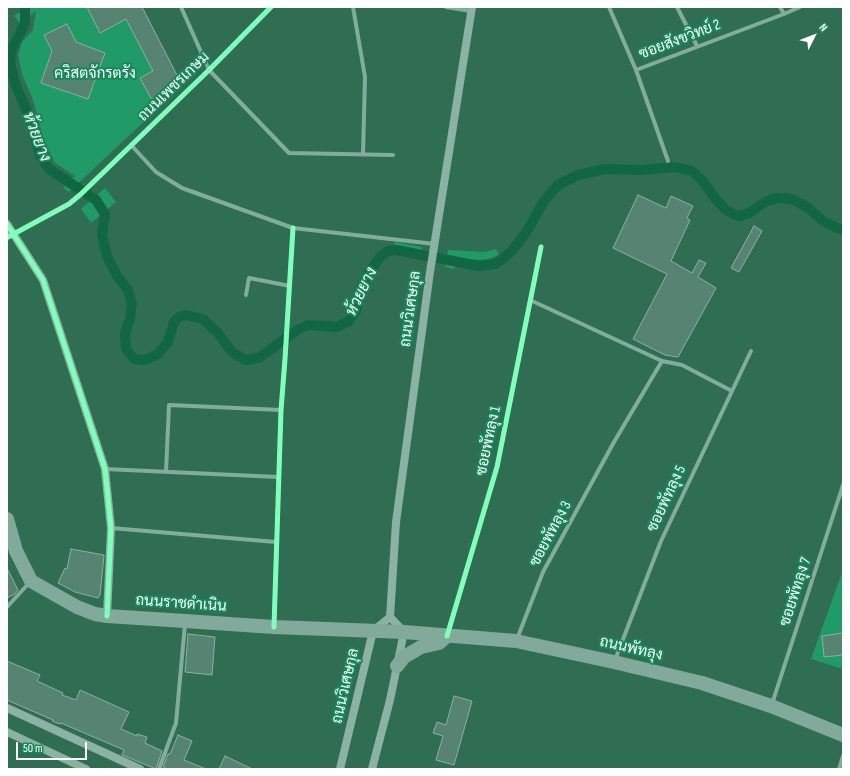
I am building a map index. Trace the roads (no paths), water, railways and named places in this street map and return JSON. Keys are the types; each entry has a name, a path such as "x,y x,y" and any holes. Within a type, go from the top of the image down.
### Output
{"main road":[{"name":"ถนนวิเศษกุล","path":"340,769 373,631 390,617 396,522 430,272 472,9"},
{"path":"7,224 10,236 43,280 105,470 111,528 107,616"},
{"path":"7,519 16,551 31,581"},
{"name":"ถนนราชดำเนิน","path":"31,581 77,607 95,614 107,616 274,627 404,632"},
{"path":"372,769 390,700 404,632 390,617"},
{"name":"ถนนพัทลุง","path":"404,632 516,641 614,662 702,683 771,706 843,735"},
{"path":"397,666 404,657 421,647 439,643 447,636"},
{"path":"7,708 140,769"},
{"path":"7,732 86,769"}],"street":[{"path":"181,7 209,70 289,153 393,155"},
{"name":"ถนนเพชรเกษม","path":"10,236 69,204 81,194 209,70 271,7"},
{"path":"353,7 365,78 364,154"},
{"path":"446,7 472,9"},
{"path":"609,7 636,70 668,161"},
{"path":"678,7 697,46"},
{"path":"780,7 784,14"},
{"name":"ซอยสังขวิทย์ 2","path":"636,70 800,7"},
{"path":"131,145 156,172 182,188 293,228 435,244"},
{"path":"274,627 280,410 285,359 293,228"},
{"name":"ซอยพัทลุง 1","path":"447,636 497,467 541,247"},
{"path":"246,295 250,278 290,286"},
{"path":"530,300 662,360 682,365 732,391"},
{"name":"ซอยพัทลุง 5","path":"614,662 661,541 751,351"},
{"name":"ซอยพัทลุง 3","path":"516,641 543,572 614,442 662,360"},
{"path":"166,472 170,405 280,410"},
{"path":"105,470 278,477"},
{"name":"ซอยพัทลุง 7","path":"771,706 843,485"},
{"path":"111,528 276,542"},
{"path":"7,607 31,581"},
{"path":"159,769 176,723 185,622"},
{"path":"839,769 843,756"}],"waterway":[{"name":"ห้วยยาง","path":"25,7 25,23 11,51 10,63 16,86 29,116 40,155 49,169 96,200 105,214 102,235 107,256 117,276 128,290 132,303 130,319 125,334 126,349 134,359 145,360 158,354 168,342 174,322 179,317 186,315 203,319 217,332 233,353 246,360 259,358 297,330 308,325 337,327 349,321 356,311 359,292 368,274 380,257 388,251 396,250 479,266 496,264 512,251 527,231 544,201 558,185 578,175 605,169 641,170 675,167 692,171 702,180 714,197 726,210 735,215 740,216 749,213 765,202 776,198 792,199 807,207 823,221 839,229 843,229"}],"park label":[{"name":"คริสตจักรตรัง","path":"95,74"}]}
